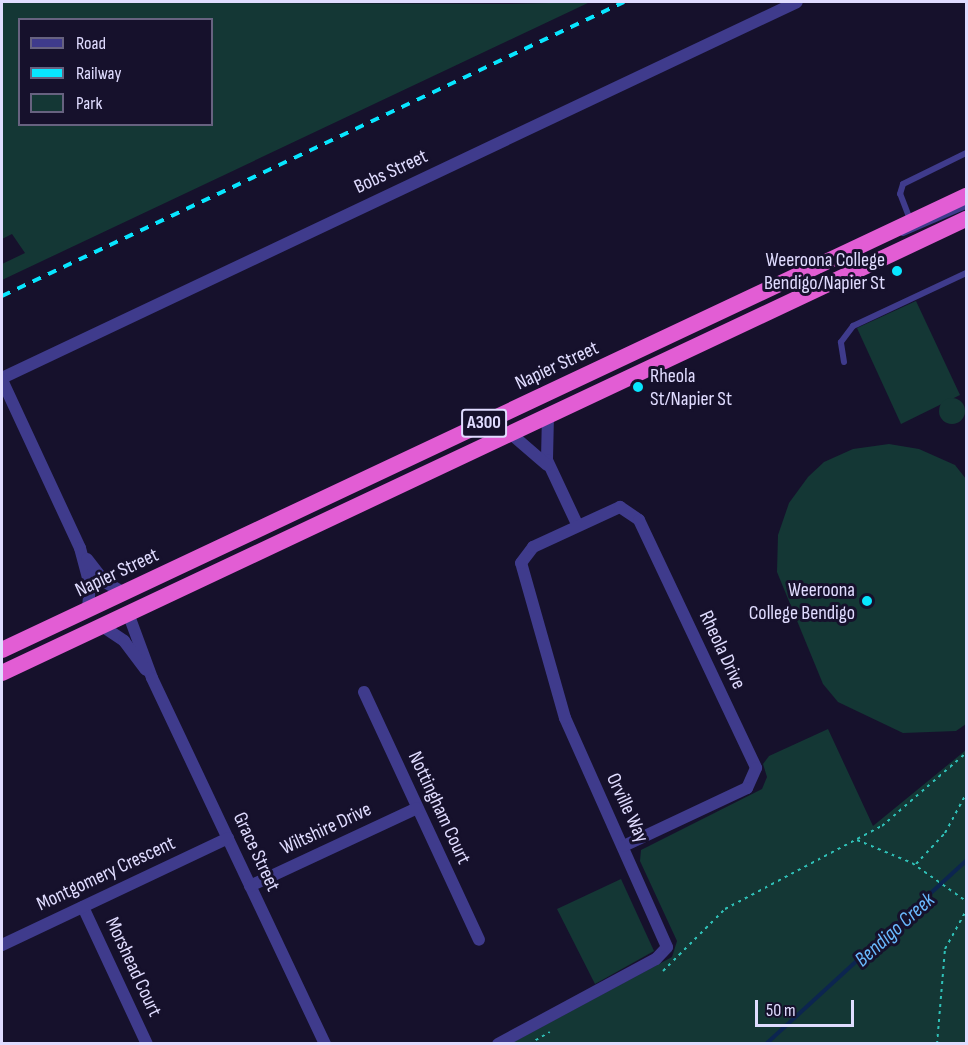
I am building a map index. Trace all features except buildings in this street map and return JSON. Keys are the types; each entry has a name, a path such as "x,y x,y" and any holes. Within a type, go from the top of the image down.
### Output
{"highway":[{"name":"Napier Street","path":"2,650 966,196"},
{"name":"Napier Street","path":"2,673 966,219"},
{"path":"525,404 535,411 627,379"},
{"path":"2,650 111,610 128,613"},
{"path":"2,666 49,651"}],"street":[{"name":"Bobs Street","path":"2,379 797,2"},
{"path":"2,379 80,548 90,585 88,610"},
{"path":"548,415 546,449 553,473 577,524"},
{"path":"510,434 533,448 553,473"},
{"name":"Rheola Drive","path":"577,524 620,507 635,514 756,768 747,788 624,846"},
{"name":"Orville Way","path":"498,1044 664,952 666,934 565,718 521,563 533,546 577,524"},
{"path":"80,548 105,582 124,593"},
{"name":"Grace Street","path":"128,613 152,678 325,1044"},
{"name":"Grace Street","path":"102,626 124,641 152,678"},
{"name":"Nottingham Court","path":"364,692 479,940"},
{"name":"Wiltshire Drive","path":"250,886 417,808"},
{"name":"Montgomery Crescent","path":"2,945 228,838"},
{"name":"Morshead Court","path":"83,907 147,1044"}],"lane":[{"path":"911,222 900,194 903,184 966,153"},
{"path":"882,236 912,231 966,206"},
{"path":"844,362 841,342 852,326 966,273"}],"path":[{"path":"660,972 679,960 725,909 882,826 966,753"},
{"path":"917,866 937,844 966,794"},
{"path":"855,839 917,866 966,901"},
{"path":"937,1044 945,949 966,911"},
{"path":"529,1044 555,1029"}],"green space":[{"path":"2,2 509,4 590,2 2,280 2,264 25,253 12,234 2,239"},
{"path":"916,301 960,395 901,424 857,328"},
{"path":"952,398 961,402 965,411 961,420 952,424 943,420 939,411 943,402"},
{"path":"889,444 919,449 955,465 966,479 966,724 956,731 903,733 838,702 823,684 777,572 778,535 789,503 808,477 824,462 853,449"},
{"path":"828,729 873,826 966,750 966,1043 510,1044 672,957 677,941 640,861 641,850 762,789 767,777 763,764 769,756"},
{"path":"621,879 654,951 595,984 557,909"}],"waterway":[{"name":"Bendigo Creek","path":"766,1044 966,861"}],"railway":[{"path":"2,296 624,2"}],"place":[{"name":"Weeroona College Bendigo/Napier St","path":"897,271"},
{"name":"Rheola St/Napier St","path":"638,387"},
{"name":"Weeroona College Bendigo","path":"867,601"}]}
